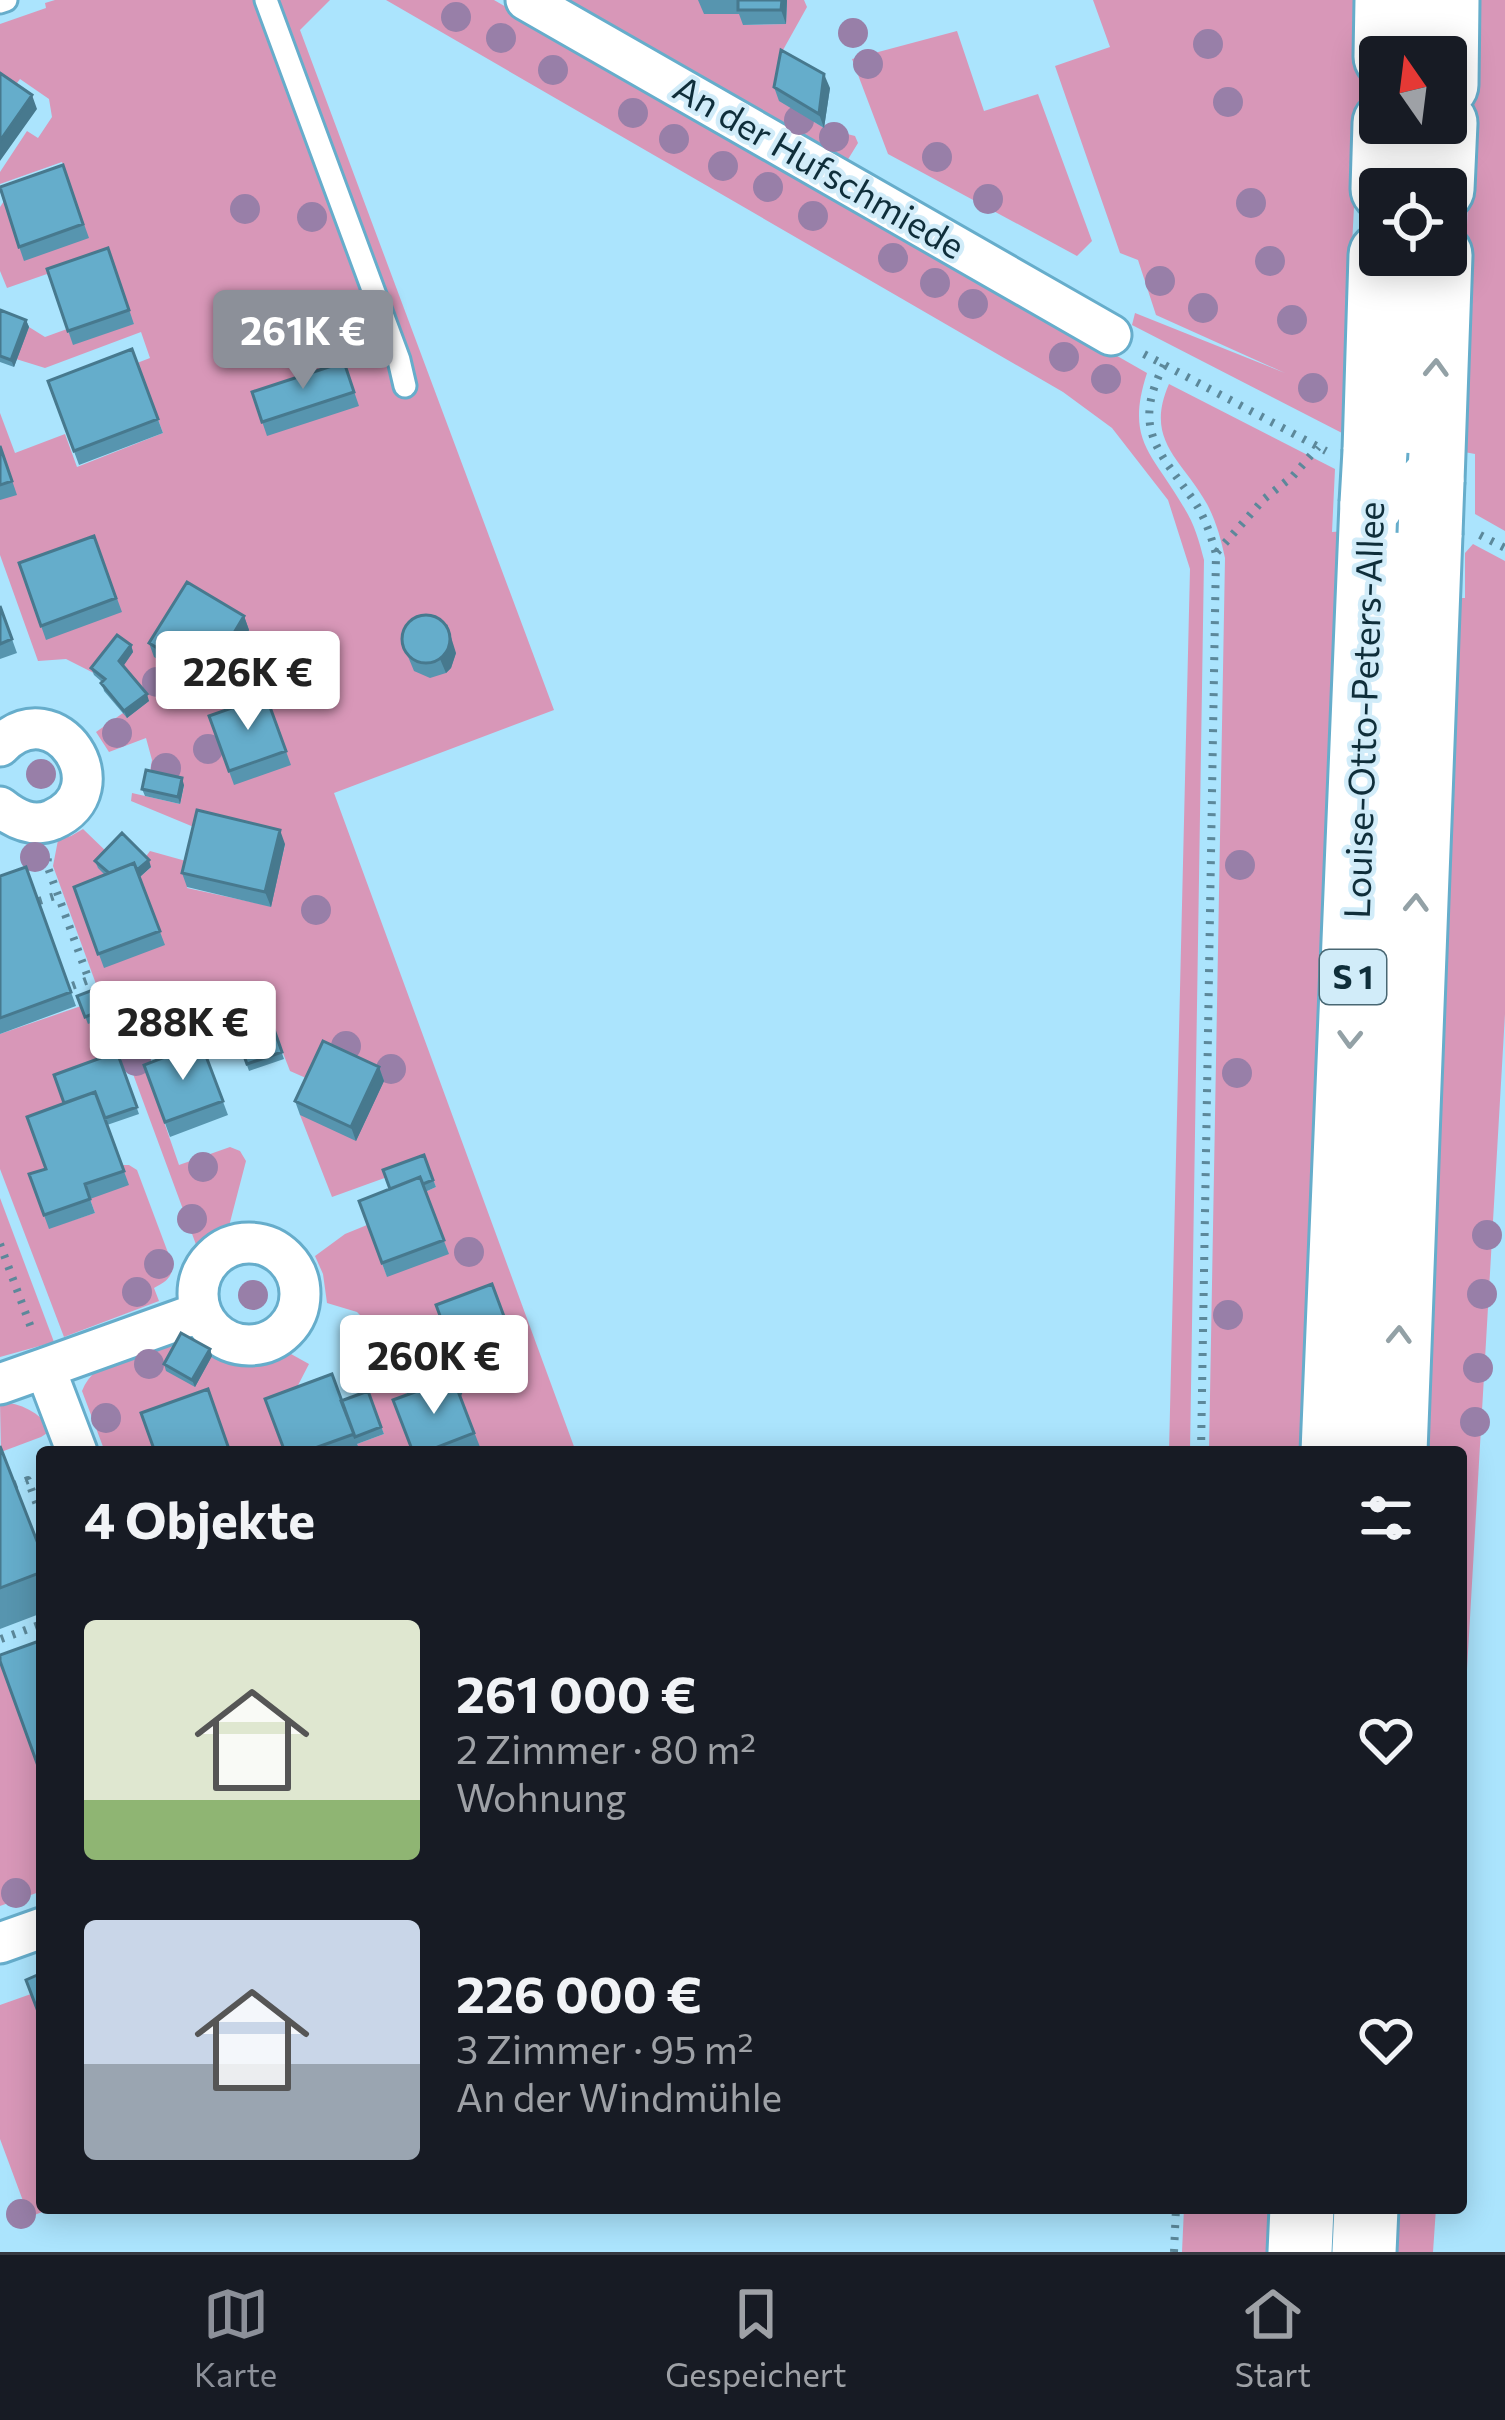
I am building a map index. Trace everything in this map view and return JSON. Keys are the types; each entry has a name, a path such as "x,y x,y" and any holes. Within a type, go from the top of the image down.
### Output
{"main road":[{"path":"1387,36 1388,0"},
{"path":"1447,0 1447,36"},
{"name":"Louise-Otto-Peters-Allee","path":"1333,1446 1380,276"},
{"name":"Louise-Otto-Peters-Allee","path":"1395,1446 1439,276"},
{"path":"1300,2252 1302,2214"},
{"path":"1364,2252 1366,2214"}],"street":[{"name":"An der Hufschmiede","path":"526,0 1112,335"},
{"path":"0,746 24,730 56,734 78,756 82,774 76,799 67,811 47,821 25,822 0,807"},
{"path":"0,1384 201,1312"},
{"path":"45,1368 74,1446"},
{"path":"0,1943 36,1930"}],"lane":[{"path":"266,0 405,386"}],"path":[{"path":"1201,1446 1216,554 1197,505 1153,439 1149,406 1164,365 1318,447 1216,554"},
{"path":"47,821 52,840 47,866 89,980 69,987"},
{"path":"39,901 58,895"},
{"path":"46,924 66,917"},
{"path":"57,954 76,946"},
{"path":"0,1244 45,1368"},
{"path":"14,1486 36,1477"},
{"path":"28,1480 36,1492"},
{"path":"1,1639 36,1626"},
{"path":"1174,2252 1176,2214"}],"shaded area":[{"path":"330,0 300,30 554,710 334,793 574,1446 466,1446 460,1397 468,1379 449,1339 441,1354 370,1325 357,1312 327,1303 315,1256 367,1225 387,1276 425,1192 436,1187 426,1163 332,1197 300,1115 315,1082 290,1071 264,1004 139,1050 179,1165 230,1147 246,1161 228,1230 198,1250 126,1055 57,1083 69,1117 51,1183 49,1228 95,1213 90,1199 122,1165 137,1170 173,1266 167,1280 154,1288 159,1301 64,1337 0,1169 0,1034 100,995 53,866 58,840 83,829 139,878 151,867 144,859 150,851 193,863 187,888 270,906 285,845 201,830 131,801 132,793 180,804 184,786 149,777 152,760 146,738 109,752 96,732 149,701 66,659 38,661 0,555 0,413 15,453 65,434 77,467 163,433 137,363 150,358 141,332 45,368 16,359 29,327 45,337 67,329 74,344 134,323 52,283 47,274 7,288 0,271 0,207 4,201 88,238 62,162 0,184 0,172 27,131 38,138 52,117 49,99 20,79 11,91 0,84 0,24 46,8 45,3"},
{"path":"386,0 494,0 1147,373 1139,415 1145,445 1190,519 1204,560 1190,1446 1169,1446 1190,569 1168,500 1112,428 1063,392"},
{"path":"564,0 703,0 743,14 744,25 786,24 787,0 804,0 807,7 778,59 786,64 779,100 824,128 855,136 858,143 847,161"},
{"path":"1093,0 1365,0 1363,36 1359,36 1342,433 1132,325 1135,313 1285,373 1156,315 1138,260 1120,253 1055,66 1110,47"},
{"path":"1475,0 1505,0 1505,531 1475,514 1475,454 1459,451"},
{"path":"957,31 984,111 1038,94 1092,241 1077,256 888,154 852,59"},
{"path":"1169,384 1335,469 1332,532 1347,531 1311,1446 1209,1446 1225,558 1207,504 1163,435 1162,404"},
{"path":"1473,544 1505,561 1505,1014 1467,1670 1467,1446 1419,1446 1455,598 1465,598 1465,553"},
{"path":"0,1198 54,1342 0,1357"},
{"path":"173,1338 231,1362 261,1362 291,1354 309,1364 294,1393 271,1414 283,1446 103,1446 82,1391 97,1370"},
{"path":"355,1364 409,1386 399,1414 411,1446 358,1446 384,1434"},
{"path":"0,1402 29,1410 52,1430 1,1452"},
{"path":"0,1661 36,1760 36,1893 0,1906"},
{"path":"31,1994 36,2007 37,2214 29,2217 0,2139 0,2005"},
{"path":"1184,2214 1281,2214 1279,2252 1182,2252"},
{"path":"1387,2214 1436,2214 1433,2252 1385,2252"}],"building":[{"path":"738,0 782,0 781,10 738,10"},
{"path":"781,50 824,74 819,114 774,87"},
{"path":"0,73 32,95 0,141"},
{"path":"63,165 83,224 19,247 0,187"},
{"path":"108,248 129,310 68,331 47,269"},
{"path":"0,310 26,320 11,360 0,356"},
{"path":"132,349 158,419 74,451 48,381"},
{"path":"344,362 354,392 262,422 252,392"},
{"path":"0,446 12,481 0,485"},
{"path":"94,536 116,598 41,626 19,563"},
{"path":"187,582 244,616 207,678 149,643"},
{"path":"0,606 12,639 0,644"},
{"path":"426,615 443,622 450,639 443,656 426,663 409,656 402,639 409,622"},
{"path":"117,635 131,645 119,661 147,694 124,711 101,683 105,679 91,668"},
{"path":"266,696 286,751 229,771 209,716"},
{"path":"146,770 182,778 178,797 142,789"},
{"path":"197,810 280,830 265,892 182,873"},
{"path":"122,833 149,860 137,870 134,863 109,873 95,861"},
{"path":"134,863 160,931 98,954 74,887"},
{"path":"26,867 71,992 0,1018 0,876"},
{"path":"106,985 114,1006 85,1017 77,996"},
{"path":"265,1004 282,1052 247,1064 230,1017"},
{"path":"323,1041 379,1067 351,1127 295,1101"},
{"path":"201,1043 223,1101 165,1122 144,1065"},
{"path":"117,1052 137,1107 105,1118 95,1092 64,1103 54,1075"},
{"path":"95,1092 124,1171 85,1184 90,1199 44,1215 29,1174 46,1169 27,1117"},
{"path":"424,1155 433,1180 423,1184 420,1177 390,1189 383,1170"},
{"path":"420,1177 444,1240 382,1263 359,1201"},
{"path":"492,1284 515,1346 459,1367 436,1305"},
{"path":"446,1332 465,1373 458,1389 453,1378 419,1390"},
{"path":"181,1333 210,1349 192,1380 164,1364"},
{"path":"332,1374 354,1434 321,1446 283,1446 265,1399"},
{"path":"453,1378 474,1433 440,1446 411,1446 393,1400"},
{"path":"208,1389 228,1446 153,1446 141,1413"},
{"path":"368,1391 381,1427 355,1437 341,1401"},
{"path":"0,1446 36,1539 36,1574 0,1588"},
{"path":"36,1642 36,1760 0,1661 0,1655"},
{"path":"36,1976 36,2006 26,1980"}]}
